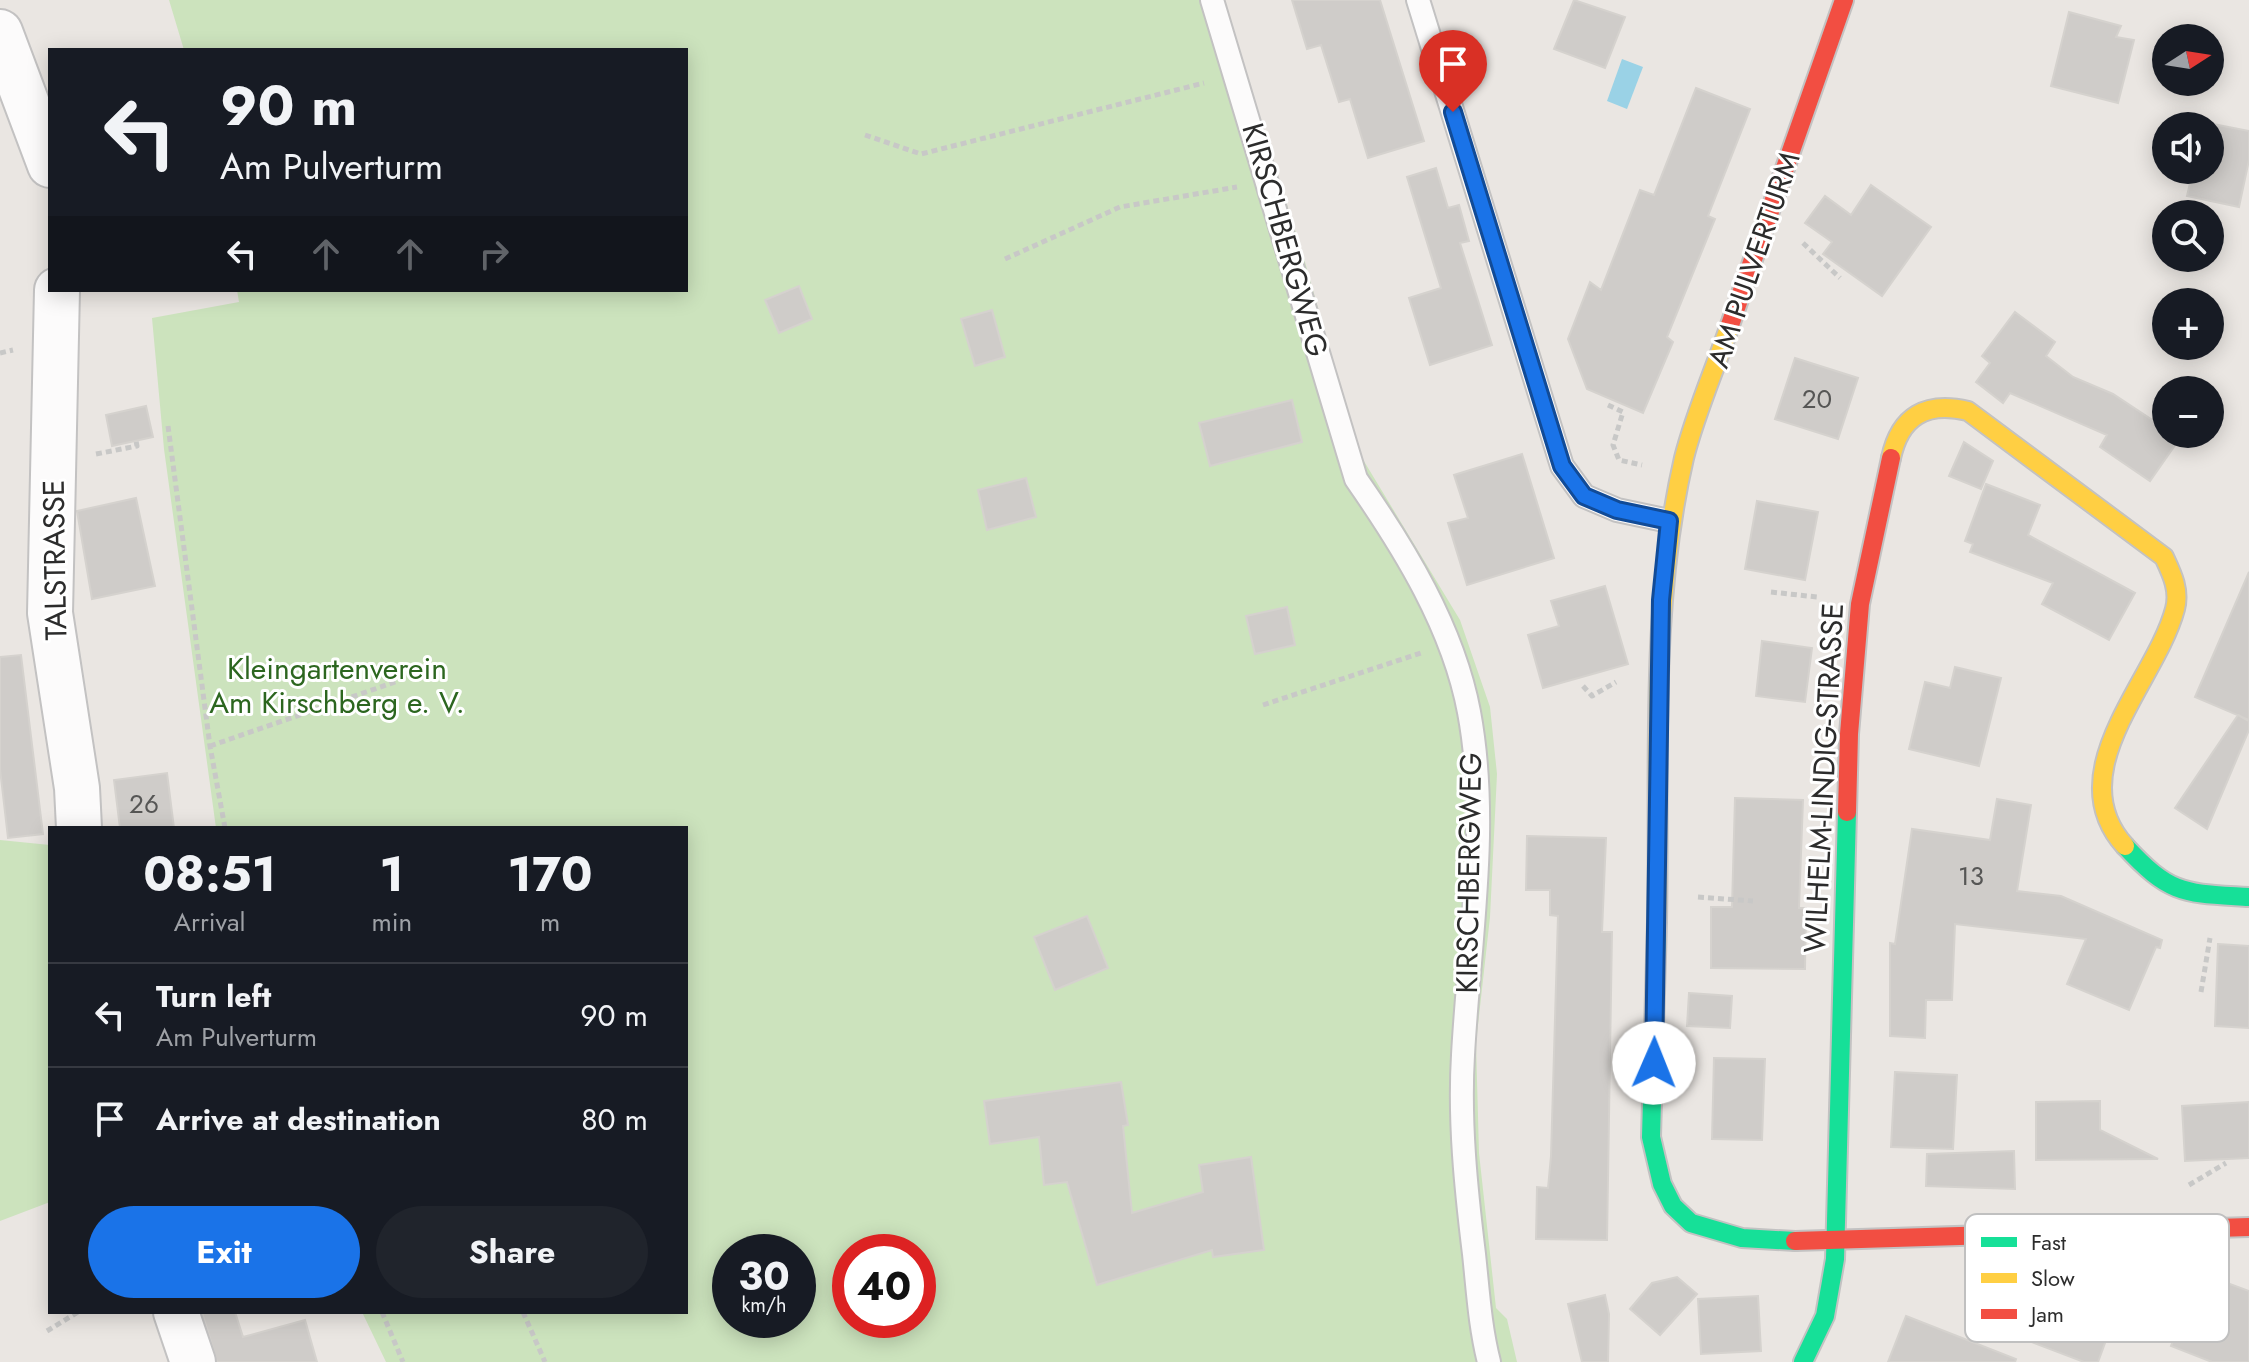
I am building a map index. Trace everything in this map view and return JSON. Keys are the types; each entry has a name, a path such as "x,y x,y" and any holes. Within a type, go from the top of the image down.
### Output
{"street":[{"name":"AM PULVERTURM","path":"1844,0 1685,455 1669,521 1661,600 1658,907 1651,1137 1658,1172 1670,1202 1691,1223 1720,1235 1835,1239 1965,1235"},
{"path":"0,32 48,160"},
{"name":"TALSTRASSE","path":"57,292 50,613 77,788 79,826"},
{"name":"WILHELM-LINDIG-STRASSE","path":"1803,1362 1825,1316 1835,1239 1845,814 1860,604 1896,435 1910,417 1947,405 1968,411 2164,557 2176,581 2175,609 2107,749 2102,780 2105,807 2116,836 2146,869 2183,893 2224,898 2249,897"},
{"name":"AM PULVERTURM","path":"2229,1228 2249,1227"},
{"path":"177,1314 193,1362"}],"lane":[{"name":"KIRSCHBERGWEG","path":"1212,0 1356,479 1398,539 1449,645 1468,709 1477,770 1475,898 1462,1104 1469,1216 1483,1339 1489,1362"},
{"path":"1418,0 1562,466 1584,496 1617,510 1669,521"}],"path":[{"path":"865,135 921,154 1219,79"},
{"path":"1005,259 1120,207 1238,187"},
{"path":"1803,243 1840,278"},
{"path":"1608,405 1623,412 1613,445 1619,460 1647,466"},
{"path":"168,426 210,746 225,826"},
{"path":"1771,592 1804,596"},
{"path":"1263,705 1429,651"},
{"path":"1583,686 1592,696 1622,677"},
{"path":"210,746 398,681"},
{"path":"1694,896 1753,901"},
{"path":"2201,992 2210,935 2225,913 2224,898"},
{"path":"47,1331 75,1314"},
{"path":"383,1314 403,1362"},
{"path":"524,1314 545,1362"}],"green space":[{"name":"Kleingartenverein Am Kirschberg e. V.","path":"169,0 1222,0 1303,255 1359,453 1460,620 1490,707 1497,774 1490,917 1476,1043 1479,1153 1496,1308 1507,1319 1517,1362 386,1362 363,1314 688,1314 688,826 216,826 164,449 152,318 239,302 237,292 688,292 688,48 183,48"},
{"path":"0,840 48,845 48,1203 0,1221"}],"water":[{"path":"1622,59 1643,67 1627,109 1607,101"}],"building":[{"path":"1292,0 1380,0 1424,141 1368,158 1350,99 1339,102 1321,45 1307,49"},
{"path":"1574,0 1625,17 1605,68 1554,49"},
{"path":"2069,12 2121,26 2116,37 2134,40 2118,103 2051,86"},
{"path":"1696,88 1750,109 1708,216 1715,219 1667,337 1673,342 1643,413 1587,389 1568,339 1590,282 1601,290 1640,190 1654,195"},
{"path":"2224,126 2249,131 2249,160 2239,207 2224,204 2224,200 2187,196 2190,184 2224,184"},
{"path":"1436,168 1448,208 1459,205 1469,241 1460,243 1492,345 1430,365 1409,298 1441,288 1407,177"},
{"path":"1871,185 1931,227 1882,296 1823,254 1832,242 1805,223 1825,196 1851,215"},
{"path":"799,286 812,319 779,333 765,300"},
{"path":"992,310 1005,357 975,366 961,319"},
{"path":"2015,312 2055,342 2046,356 2073,377 2113,394 2152,420 2152,448 2173,448 2150,481 2100,447 2107,435 2010,393 2003,403 1976,382 1990,363 1982,356"},
{"path":"1795,358 1858,378 1838,439 1775,419"},
{"path":"1292,400 1302,442 1210,466 1199,423"},
{"path":"146,406 153,437 112,446 106,415"},
{"path":"1964,442 1993,461 1981,489 1949,476"},
{"path":"1522,454 1554,558 1467,585 1448,523 1468,518 1454,475"},
{"path":"1026,478 1036,517 987,530 978,490"},
{"path":"1986,484 2040,505 2028,535 2135,593 2109,640 2042,604 2053,583 1970,552 1973,544 1965,541"},
{"path":"136,498 155,586 92,599 77,511"},
{"path":"1757,501 1818,512 1805,580 1745,569"},
{"path":"2249,572 2249,720 2195,697"},
{"path":"1605,586 1628,664 1543,688 1528,635 1559,626 1551,601"},
{"path":"1287,607 1295,645 1255,654 1246,616"},
{"path":"1762,641 1812,648 1805,702 1756,696"},
{"path":"21,655 43,834 8,838 0,769 0,657"},
{"path":"1955,667 2001,678 1979,766 1909,749 1925,682 1950,688"},
{"path":"2238,715 2249,721 2249,730 2207,829 2175,808"},
{"path":"167,773 174,826 120,826 114,780"},
{"path":"1735,798 1803,800 1799,908 1806,908 1805,969 1711,968 1711,907 1732,907"},
{"path":"1997,799 2031,805 2017,891 2061,896 2162,940 2160,948 2156,947 2129,1010 2067,984 2086,939 1955,924 1952,1000 1926,1000 1925,1038 1890,1036 1890,943 1895,944 1912,829 1990,840"},
{"path":"1527,836 1606,838 1602,932 1612,932 1607,1240 1536,1239 1537,1187 1548,1188 1551,1156 1558,916 1550,915 1550,890 1526,890"},
{"path":"1087,916 1108,968 1055,990 1034,937"},
{"path":"2218,944 2249,946 2249,1028 2215,1026"},
{"path":"1689,993 1732,996 1730,1028 1687,1026"},
{"path":"1714,1058 1765,1059 1762,1140 1712,1139"},
{"path":"1895,1072 1957,1075 1953,1149 1891,1147"},
{"path":"1121,1082 1128,1125 1123,1126 1132,1213 1203,1192 1199,1165 1251,1157 1264,1250 1213,1257 1212,1250 1097,1285 1067,1182 1044,1185 1039,1137 990,1144 984,1101"},
{"path":"2100,1101 2100,1130 2158,1159 2036,1160 2036,1102"},
{"path":"2249,1102 2249,1158 2185,1161 2182,1106"},
{"path":"2014,1151 2015,1189 1926,1186 1927,1154"},
{"path":"1677,1277 1697,1294 1660,1335 1630,1309 1652,1283"},
{"path":"2229,1284 2249,1291 2249,1362 2212,1362 2171,1346 2173,1342 2229,1342"},
{"path":"1605,1295 1609,1314 1608,1362 1582,1362 1568,1304"},
{"path":"1758,1296 1761,1351 1701,1354 1698,1299"},
{"path":"203,1314 236,1314 243,1337 305,1320 317,1362 217,1362"},
{"path":"1906,1316 1965,1339 1965,1342 2016,1359 2015,1362 1888,1362"},
{"path":"2031,1342 2105,1342 2098,1362 2084,1362"}],"traffic: fast":[{"path":"1803,1362 1825,1316 1835,1259 1847,812"},
{"path":"2125,846 2155,874 2180,889 2249,897"},
{"path":"1657,921 1651,1137 1662,1184 1673,1206 1691,1223 1742,1238 1795,1241"}],"traffic: slow":[{"path":"1657,921 1658,689 1665,573 1684,458 1730,325"},
{"path":"1891,458 1901,432 1917,415 1940,408 1968,411 2164,557 2176,589 2175,609 2165,637 2118,727 2106,757 2102,788 2107,818 2125,846"}],"traffic: jam":[{"path":"1730,325 1844,0"},
{"path":"1847,812 1849,734 1860,604 1891,458"},
{"path":"2229,1228 2249,1227"},
{"path":"1795,1241 1965,1236"}],"route":[{"path":"1453,112 1562,466 1584,496 1617,510 1669,521 1661,600 1654,1063"}]}
